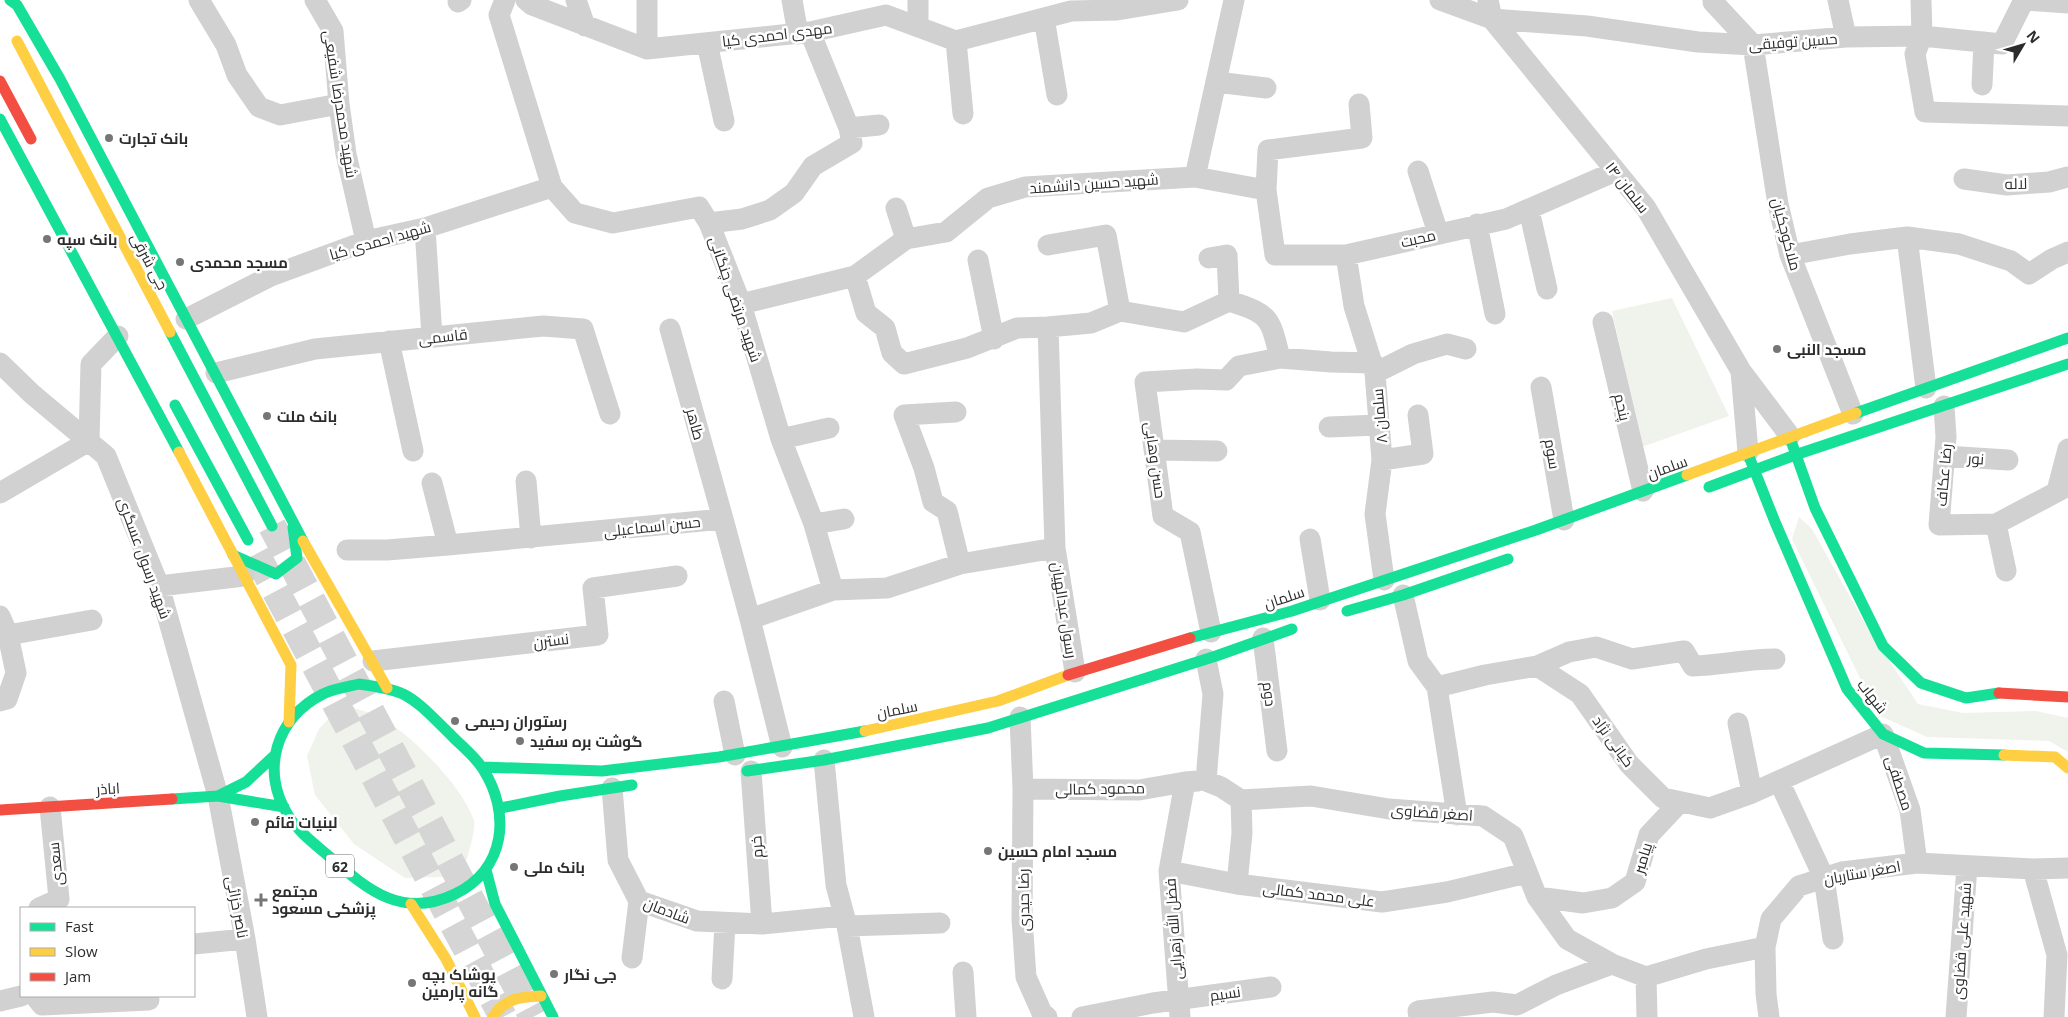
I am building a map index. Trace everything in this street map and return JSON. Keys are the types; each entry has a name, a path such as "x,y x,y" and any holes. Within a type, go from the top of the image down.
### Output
{"main road":[{"path":"17,2 216,373 292,522 387,688"},
{"name":"جی شرقی","path":"9,27 272,526"},
{"path":"0,81 36,148"},
{"path":"0,119 118,336 291,664 289,722"},
{"name":"سلمان","path":"483,767 602,771 739,766 824,760 988,728 1206,659 1262,629 1326,608 1384,580 1564,520 1643,491 1751,461 1793,446 1853,414 2068,338"},
{"name":"سلمان","path":"1697,491 1751,461 1793,446 1944,406 2068,364"},
{"path":"168,392 248,540"},
{"path":"1793,446 1815,508 1883,646 1920,683 1966,698 1998,693 2068,697"},
{"name":"شهاب","path":"1751,461 1775,522 1847,689 1884,734 1924,753 2055,757 2068,768"},
{"path":"1803,501 1815,508"},
{"path":"1775,522 1779,510"},
{"path":"233,555 276,574 297,558 292,522"},
{"name":"سلمان","path":"1326,608 1403,595 1520,555"},
{"name":"سلمان","path":"739,766 782,747 998,702 1075,672 1211,632 1307,624"},
{"name":"62","path":"359,684 387,688 405,695 422,707 483,767 501,808 500,840 486,870 469,886 449,897 430,903 395,903 376,894 354,878 302,833 284,807 273,774 275,755 289,722 308,703 332,689 359,684"},
{"name":"اباذر","path":"218,796 246,782 275,755"},
{"path":"501,808 640,784"},
{"name":"اباذر","path":"0,810 218,796 284,807"},
{"path":"486,870 495,904 553,1017"},
{"path":"411,904 429,928 447,958 475,1017"},
{"path":"493,1017 498,1008 515,997 541,996"}],"street":[{"path":"199,0 226,45 237,75 259,107 280,115 339,104"},
{"name":"شهید محمدرضا شفیعی","path":"315,0 332,31 346,154 366,241"},
{"name":"شهید مرتضی چنگانی","path":"505,0 499,16 552,187 575,213 613,223 700,207 709,223 741,304 781,439 814,524 833,590"},
{"name":"مهدی احمدی کیا","path":"526,0 532,5 647,49 804,33 886,15 956,41"},
{"path":"576,0 585,26"},
{"path":"647,0 647,49"},
{"path":"709,223 742,220 770,210 794,193 813,166 852,143 850,128 804,33 792,0"},
{"path":"918,0 918,27"},
{"path":"963,114 956,41 1044,18 1071,6 1116,5 1178,0"},
{"path":"1195,177 1234,0"},
{"path":"1440,0 1490,10"},
{"path":"1713,0 1753,45"},
{"path":"1838,0 1846,37"},
{"path":"1921,0 1922,36 1914,54 1925,112 2068,116"},
{"name":"حسین توفیقی","path":"1490,10 1698,42 1753,45 1846,37 1922,36 2002,44 2024,0 2068,3"},
{"name":"سلمان ۱۴","path":"1490,10 1646,208 1741,371 1793,446"},
{"path":"1044,18 1057,95"},
{"path":"1982,85 1984,42"},
{"path":"707,43 724,121"},
{"name":"ملاکوچکیان","path":"1753,45 1778,204 1790,256 1853,414"},
{"path":"1216,82 1266,88"},
{"path":"1266,190 1268,150 1362,138 1359,104"},
{"path":"850,128 879,125"},
{"path":"1418,171 1438,233"},
{"name":"محبت","path":"1266,190 1275,255 1346,255 1506,219 1616,171"},
{"name":"شهید حسین دانشمند","path":"741,304 855,276 906,239 946,232 988,198 1025,187 1195,177 1266,190"},
{"name":"لاله","path":"1964,179 2007,185 2049,182 2068,177"},
{"name":"شهید احمدی کیا","path":"186,319 271,276 366,241 425,228 552,187"},
{"path":"896,208 906,239"},
{"path":"1529,210 1547,289"},
{"path":"1477,224 1495,314"},
{"path":"425,228 432,337"},
{"path":"1048,245 1106,235 1120,311"},
{"path":"1790,256 1850,244 1906,237 1959,244 2011,261 2029,274 2052,259 2068,252"},
{"path":"1906,237 1926,388"},
{"path":"1209,258 1227,255 1229,301"},
{"name":"سلمان ۸","path":"1346,255 1354,306 1374,368 1382,460 1375,514 1384,580"},
{"path":"978,260 994,339"},
{"path":"855,276 866,313 885,328 892,353 904,364 967,348 994,339 1017,328 1091,323 1120,311 1184,322 1229,301 1257,310 1272,325 1280,358 1374,368 1447,344 1466,349"},
{"name":"پنجم","path":"1603,322 1643,491"},
{"name":"قاسمی","path":"216,373 315,349 543,326 583,329 610,414"},
{"name":"رسول عبدالهیان","path":"1048,327 1055,548 1075,672"},
{"name":"طاهر","path":"670,329 723,519"},
{"path":"0,493 89,441 91,364 118,336"},
{"path":"388,342 413,451"},
{"name":"حسن وهابی","path":"1211,632 1190,532 1163,516 1145,382 1197,379 1226,380 1238,366 1280,358"},
{"name":"شهید رسول عسگری","path":"0,363 32,394 106,456 159,586 218,796"},
{"name":"سلمان ۱۴","path":"1741,371 1751,461"},
{"name":"سوم","path":"1541,387 1564,520"},
{"name":"رضا عکاف","path":"1944,406 1946,438 1939,525 1996,524 2063,488"},
{"path":"956,412 904,415 924,468 933,502 947,510 960,564"},
{"path":"1382,460 1423,454 1418,415"},
{"path":"1329,427 1379,425"},
{"path":"781,439 828,428"},
{"path":"2063,488 2068,449"},
{"path":"1155,450 1217,451"},
{"name":"نور","path":"1945,456 2008,460"},
{"path":"526,481 531,538"},
{"path":"432,483 448,545"},
{"name":"حسن اسماعیلی","path":"346,550 387,550 448,545 723,519 782,747"},
{"path":"814,524 844,519"},
{"path":"1996,524 2006,571"},
{"path":"1310,539 1326,608"},
{"path":"750,619 833,590 886,588 960,564 1055,548"},
{"path":"159,586 244,576"},
{"name":"نسترن","path":"373,661 598,635 593,588 677,576"},
{"path":"1403,595 1418,661 1437,687 1457,814"},
{"path":"0,701 7,699 16,673 4,625 92,620"},
{"name":"دوم","path":"1262,629 1277,750"},
{"path":"1437,687 1485,675 1538,666 1568,652 1596,647 1632,659 1684,651 1693,666 1719,665 1755,659 1775,659"},
{"path":"1206,659 1213,694 1196,781 1221,787 1241,800 1242,833 1237,884"},
{"name":"کیانی نژاد","path":"1538,666 1580,694 1629,764 1663,798 1710,808 1752,793 1884,734"},
{"name":"خرم","path":"724,701 739,766 762,924"},
{"name":"رضا حیدری","path":"1020,717 1023,789 1022,919 1026,977 1042,1013 1047,1017"},
{"path":"1738,724 1752,793"},
{"name":"مصطفی","path":"1884,734 1910,810 1916,863"},
{"path":"824,760 836,885 864,1017"},
{"name":"محمود کمالی","path":"1023,789 1139,790 1196,781"},
{"name":"فضل الله زهرایی","path":"1179,1008 1169,871 1196,781"},
{"path":"1779,781 1824,878 1833,939"},
{"name":"شادمان","path":"612,788 618,860 639,901 697,922 762,924 845,921 940,923"},
{"name":"ناصر خزائی","path":"218,796 245,939 257,1017"},
{"name":"اصغر قضاوی","path":"1241,800 1311,796 1388,810 1483,816 1512,836 1537,897 1567,938 1612,964 1646,977"},
{"name":"پیامبر","path":"1537,897 1583,903 1612,898 1634,882 1648,835 1680,802"},
{"name":"سعدی","path":"41,907 59,899 50,807"},
{"name":"اصغر ستاریان","path":"1769,1017 1766,994 1765,947 1771,918 1799,886 1842,872 1916,863 2033,869 2068,868"},
{"name":"شهید علی قضاوی","path":"1956,1017 1967,866"},
{"path":"2033,869 2057,955 2054,1017"},
{"name":"علی محمد کمالی","path":"1169,871 1237,884 1382,902 1448,892 1528,873"},
{"path":"632,958 639,901"},
{"path":"722,979 725,923"},
{"path":"195,944 245,939"},
{"path":"1647,1017 1646,977 1706,959 1765,947"},
{"path":"1419,1017 1418,1011 1493,1002 1517,1011 1556,985 1612,964"},
{"path":"963,972 966,1017"},
{"name":"نسیم","path":"1082,1017 1179,1008 1271,987"},
{"path":"0,1001 20,996"},
{"path":"40,1006 101,1010 149,1000"}],"shaded area":[{"path":"1672,298 1729,416 1642,447 1612,311"},
{"path":"1799,517 1812,529 1867,627 1918,704 1963,713 2036,711 2068,718 2068,752 2049,741 1927,737 1878,715 1792,539"},
{"path":"354,708 373,714 401,731 432,760 468,807 474,825 467,859 444,877 405,878 354,844 315,795 307,756 319,729 332,715"}],"tunnel":[{"path":"272,526 533,1017"},
{"path":"256,554 503,1017"}],"traffic: fast":[{"path":"10,0 17,5 60,79 303,541"},
{"path":"0,119 179,452"},
{"path":"170,332 272,526"},
{"path":"1856,413 2068,338"},
{"path":"1709,487 1795,455 2068,364"},
{"path":"175,405 248,540"},
{"path":"1790,438 1815,508 1883,646 1921,683 1966,698 1999,693"},
{"path":"1748,454 1775,522 1847,689 1883,734 1924,753 2004,755"},
{"path":"1190,638 1292,611 1536,530 1687,475"},
{"path":"233,555 276,574 297,558 293,527"},
{"path":"1347,611 1403,595 1508,559"},
{"path":"747,771 824,760 988,728 1216,656 1292,629"},
{"path":"359,684 393,690 416,702 475,759 492,786 498,804 500,821 499,839 494,855 485,870 472,883 455,894 436,901 419,904 388,898 373,890 345,870 302,833 288,815 280,798 275,781 274,763 277,747 284,731 294,716 307,704 327,692 359,684"},
{"path":"483,767 602,771 719,757 865,731"},
{"path":"218,796 246,782 275,755"},
{"path":"501,808 560,796 632,785"},
{"path":"172,799 218,796 284,807"},
{"path":"486,870 495,904 553,1017"}],"traffic: slow":[{"path":"17,41 170,332"},
{"path":"1687,475 1856,413"},
{"path":"179,452 291,665 289,722"},
{"path":"303,541 387,688"},
{"path":"865,731 998,701 1068,675"},
{"path":"2004,755 2055,757 2068,768"},
{"path":"411,904 446,959 475,1017"},
{"path":"493,1017 508,1002 526,997 541,996"}],"traffic: jam":[{"path":"0,81 31,139"},
{"path":"1068,675 1190,638"},
{"path":"1999,693 2068,697"},
{"path":"0,810 172,799"}],"place":[{"name":"بانک تجارت","path":"109,138"},
{"name":"بانک سپه","path":"47,239"},
{"name":"مسجد محمدی","path":"180,262"},
{"name":"مسجد النبی","path":"1777,349"},
{"name":"بانک ملت","path":"267,416"},
{"name":"رستوران رحیمی","path":"455,721"},
{"name":"گوشت بره سفید","path":"520,741"},
{"name":"لبنیات قائم","path":"255,822"},
{"name":"مسجد امام حسین","path":"988,851"},
{"name":"بانک ملی","path":"514,867"},
{"name":"مجتمع پزشکی مسعود","path":"261,900"},
{"name":"جی نگار","path":"554,974"},
{"name":"پوشاک بچه گانه پارمین","path":"412,983"}]}
